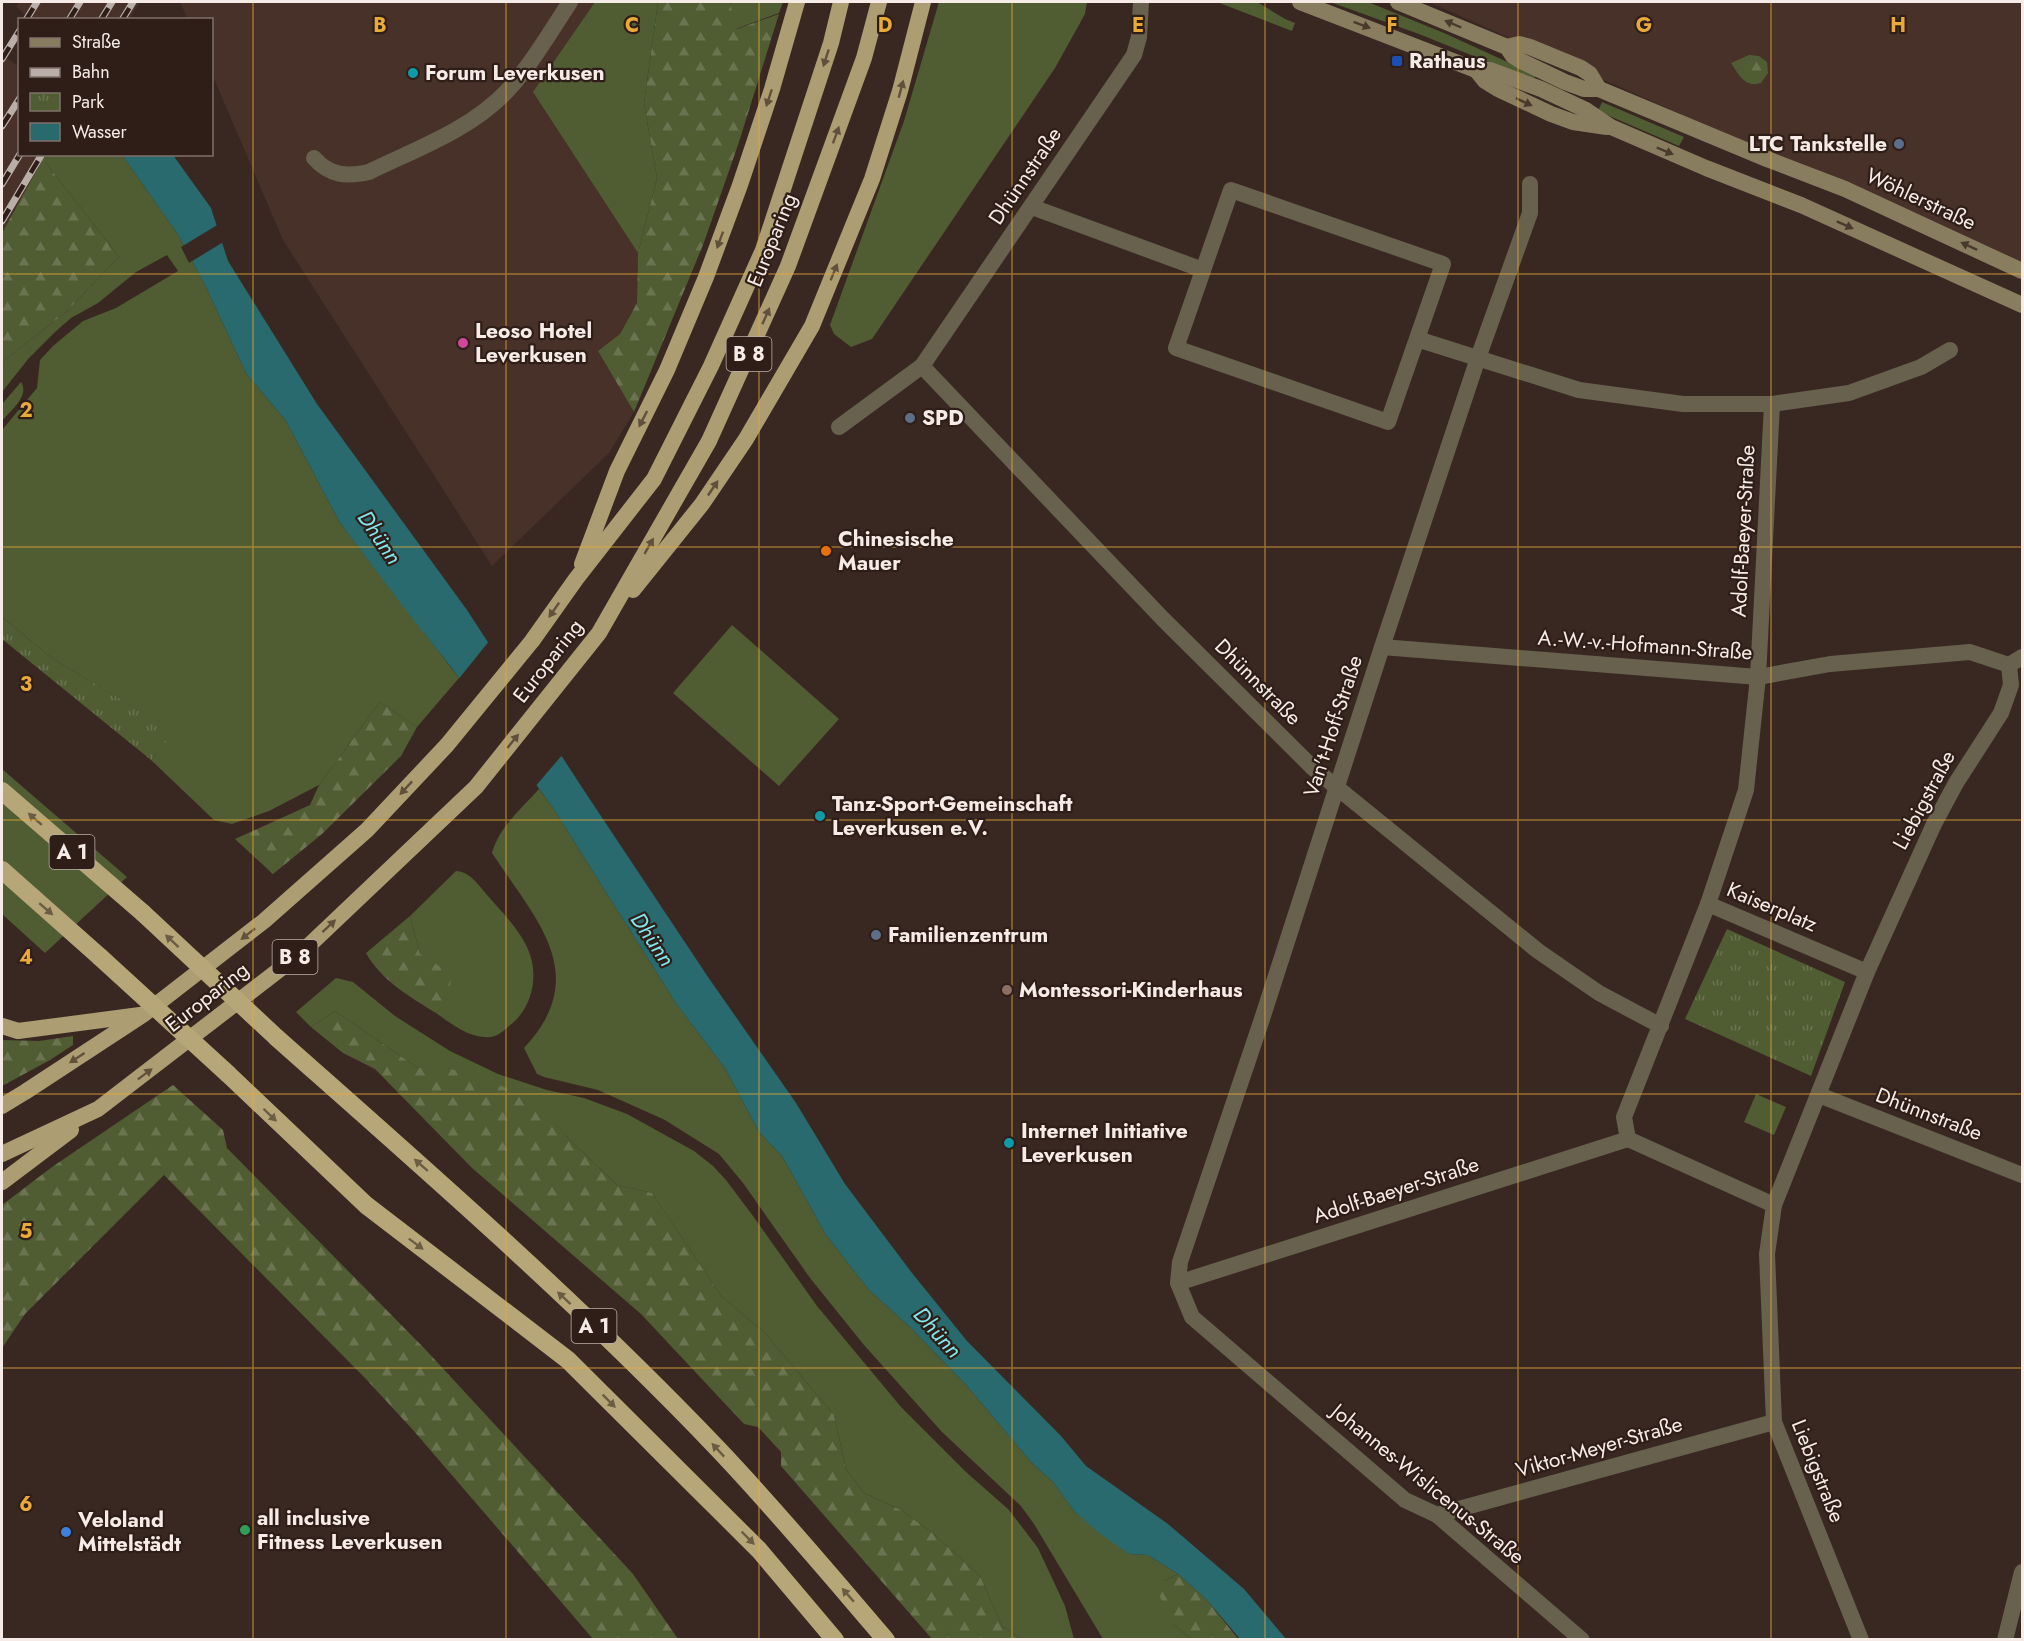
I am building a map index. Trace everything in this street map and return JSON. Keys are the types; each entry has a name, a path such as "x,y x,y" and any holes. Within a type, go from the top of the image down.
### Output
{"highway":[{"path":"576,579 617,471 667,370 706,278 772,89 797,2"},
{"name":"Europaring","path":"2,1106 144,1014 264,921 367,830 447,745 532,641 576,579 654,479 711,366 763,250 831,43 841,2"},
{"name":"Europaring","path":"2,1154 98,1109 301,952 476,787 561,683 599,633 709,441 788,266 864,58 879,2"},
{"path":"599,633 702,504 746,439 812,326 872,179 900,91 922,3"},
{"name":"A 1","path":"2,791 143,913 277,1038 433,1176 607,1338 718,1450 886,1640"},
{"name":"A 1","path":"2,870 228,1074 366,1205 568,1360 759,1550 835,1640"},
{"path":"2,1026 18,1031 144,1014"},
{"path":"2,1182 98,1109"}],"main road":[{"path":"1300,2 1476,70 1485,81 1498,89 1551,114 1573,122 1611,127 1706,168 1801,205 2022,305"},
{"name":"Wöhlerstraße","path":"1398,2 1507,47 1519,44 1530,47 1581,68 1590,74 1599,89 1845,189 2022,271"}],"street":[{"path":"314,158 322,167 334,173 353,175 369,172 463,126 508,90 570,2"},
{"name":"Dhünnstraße","path":"838,427 922,366 1134,55 1139,37 1141,2"},
{"name":"Van't-Hoff-Straße","path":"1178,1283 1180,1262 1262,1019 1382,647 1478,358 1530,213 1530,184"},
{"path":"1231,190 1443,264 1417,339 1388,422 1176,348 1231,190"},
{"path":"1032,207 1203,270"},
{"path":"1417,339 1579,390 1683,404 1772,404 1849,393 1921,367 1950,350"},
{"name":"Dhünnstraße","path":"922,366 1163,619 1313,768 1538,951 1599,993 1661,1026"},
{"name":"Adolf-Baeyer-Straße","path":"1708,904 1746,790 1758,677 1772,404"},
{"name":"A.-W.-v.-Hofmann-Straße","path":"1382,647 1758,677 1830,664 1970,652 2016,661"},
{"name":"Liebigstraße","path":"1867,972 1934,824 1956,783 2001,713 2016,661"},
{"name":"Kaiserplatz","path":"1628,1139 1624,1117 1708,904 1867,972"},
{"path":"1628,1139 1774,1205 1867,972"},
{"name":"Dhünnstraße","path":"1819,1095 2022,1175"},
{"name":"Adolf-Baeyer-Straße","path":"1178,1283 1628,1139"},
{"name":"Liebigstraße","path":"1774,1205 1767,1254 1774,1422 1862,1640"},
{"name":"Johannes-Wislicenus-Straße","path":"1178,1283 1192,1317 1405,1500 1437,1515 1582,1640"},
{"name":"Viktor-Meyer-Straße","path":"1437,1515 1774,1422"},
{"path":"2005,1640 2022,1572"}],"shaded area":[{"path":"19,2 140,2 130,18 18,18 18,156 45,156 2,233 2,31"},
{"path":"180,2 595,2 534,92 638,253 637,303 620,334 598,351 634,412 609,453 492,566 283,240 213,76 213,18 188,18"},
{"path":"1429,2 2022,2 2022,266"}],"green space":[{"path":"595,2 658,2 644,103 657,178 638,253 533,92"},
{"path":"658,2 730,2 737,29 779,14 738,145 703,245 634,412 598,351 620,334 637,303 638,253 657,178 644,103"},
{"path":"730,2 783,2 779,13 736,29"},
{"path":"939,2 1087,2 1085,14 1055,68 872,339 851,347 834,334 830,325 904,121"},
{"path":"1217,2 1257,2 1295,23 1292,31"},
{"path":"1330,2 1368,2 1444,33 1536,75 1533,80 1419,34"},
{"path":"1749,55 1759,56 1767,62 1768,73 1761,83 1747,82 1731,63"},
{"path":"1602,102 1684,137 1679,146 1598,111"},
{"path":"45,156 123,156 177,233 204,283 246,373 286,421 340,523 459,678 417,727 380,702 319,785 269,811 232,824 214,820 151,760 174,731 53,659 2,617 2,430 37,388 40,360 53,346 83,321 116,308 178,271 167,255 136,272 98,303 71,318 55,332 29,358 2,392 2,362 65,313 119,257 43,159"},
{"path":"43,159 119,257 65,313 2,362 2,233"},
{"path":"21,382 23,392 21,398 2,421 2,404"},
{"path":"2,617 53,659 175,731 151,760 2,639"},
{"path":"732,625 839,719 779,786 673,693"},
{"path":"380,702 417,727 401,756 322,834 273,874 235,839 310,805 319,785"},
{"path":"2,769 127,877 45,953 2,914"},
{"path":"539,789 677,1005 725,1068 759,1132 782,1156 826,1235 869,1290 911,1328 967,1386 1031,1462 1053,1482 1074,1511 1129,1554 1148,1555 1178,1574 1164,1581 1173,1624 1191,1639 1103,1639 1021,1506 942,1432 864,1345 810,1278 743,1183 719,1154 665,1120 598,1090 537,1074 524,1048 544,1021 554,996 556,971 550,948 539,924 492,853 505,827"},
{"path":"456,871 474,880 504,914 523,940 531,957 533,979 529,1000 517,1019 501,1033 492,1037 466,1032 436,1013 447,1001 420,954 410,916"},
{"path":"410,916 420,954 452,974 447,1002 436,1013 388,980 366,953"},
{"path":"1727,929 1845,982 1811,1076 1685,1019"},
{"path":"336,978 353,982 395,1016 450,1051 498,1074 547,1090 584,1098 627,1114 694,1151 713,1166 753,1216 817,1306 901,1407 966,1472 1008,1509 1022,1527 1038,1548 1065,1606 1074,1639 1021,1639 1002,1626 980,1576 934,1534 901,1510 864,1493 846,1469 834,1415 766,1334 721,1296 652,1193 617,1185 570,1140 534,1101 448,1068 418,1068 335,1011 311,1027 296,1012"},
{"path":"335,1011 418,1068 448,1068 495,1083 535,1101 570,1140 617,1185 652,1193 721,1296 766,1334 834,1415 846,1469 864,1493 901,1510 934,1534 980,1576 1002,1626 1021,1639 932,1639 781,1466 781,1452 758,1427 744,1424 641,1314 472,1168 375,1069 343,1053 311,1027"},
{"path":"73,1036 73,1045 2,1086 2,1040 39,1041"},
{"path":"173,1085 223,1130 227,1148 424,1348 633,1574 678,1639 593,1639 413,1430 365,1378 164,1175 25,1314 2,1348 2,1205 52,1167"},
{"path":"1756,1094 1786,1107 1774,1135 1744,1122"},
{"path":"1178,1574 1206,1599 1239,1640 1191,1639 1173,1624 1159,1595 1164,1581"}],"water":[{"name":"Dhünn","path":"123,156 174,156 211,208 228,261 317,404 467,610 708,977 796,1103 845,1184 912,1273 967,1341 1061,1436 1086,1466 1168,1524 1244,1589 1286,1639 1240,1639 1206,1599 1178,1574 1148,1555 1129,1554 1099,1533 1074,1511 1053,1482 1031,1462 967,1386 911,1328 869,1290 826,1235 782,1156 759,1132 725,1068 677,1005 553,808 451,667 340,523 286,421 246,373 204,283 177,233"}],"pier":[{"path":"16,6 28,18 18,18 18,66 2,55 2,31"},
{"path":"219,224 225,241 189,263 181,247"},
{"path":"490,640 563,754 534,788 457,681"}],"railway":[{"path":"27,18 37,2"},
{"path":"70,18 80,2"},
{"path":"102,18 112,2"},
{"path":"123,18 133,2"},
{"path":"2,59 18,33"},
{"path":"2,126 18,101"},
{"path":"2,184 19,156"},
{"path":"2,221 41,156"}],"place":[{"name":"Rathaus","path":"1397,61"},
{"name":"Forum Leverkusen","path":"413,73"},
{"name":"LTC Tankstelle","path":"1899,144"},
{"name":"Leoso Hotel Leverkusen","path":"463,343"},
{"name":"SPD","path":"910,418"},
{"name":"Chinesische Mauer","path":"826,551"},
{"name":"Tanz-Sport-Gemeinschaft Leverkusen e.V.","path":"820,816"},
{"name":"Familienzentrum","path":"876,935"},
{"name":"Montessori-Kinderhaus","path":"1007,990"},
{"name":"Internet Initiative Leverkusen","path":"1009,1143"},
{"name":"all inclusive Fitness Leverkusen","path":"245,1530"},
{"name":"Veloland Mittelstädt","path":"66,1532"}]}
